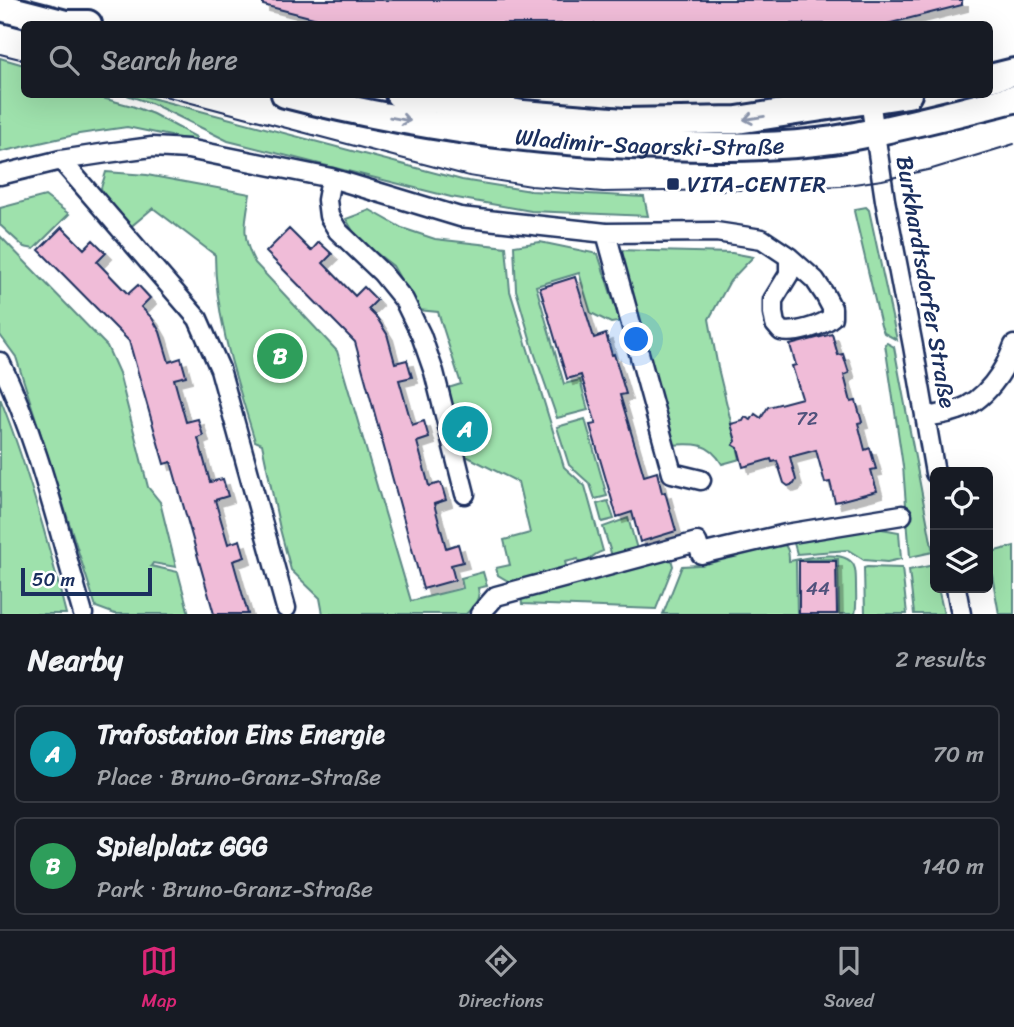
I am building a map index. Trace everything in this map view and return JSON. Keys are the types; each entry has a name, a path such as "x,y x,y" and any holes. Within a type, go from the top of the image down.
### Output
{"main road":[{"path":"0,8 54,21"},
{"path":"993,77 1014,72"},
{"name":"Wladimir-Sagorski-Straße","path":"302,98 374,115 473,132 573,143 730,148 833,140 1014,99"},
{"name":"Wladimir-Sagorski-Straße","path":"424,98 523,114 624,122 737,120 883,98"}],"street":[{"name":"Burkhardtsdorfer Straße","path":"870,100 885,200 934,467"},
{"path":"0,175 61,160 152,147 188,149 331,178 460,217 606,233 716,232 762,239 789,257"},
{"path":"61,160 198,320 220,369 286,608"},
{"path":"331,178 327,200 330,216 338,231 404,300 421,335 434,372 465,494"},
{"path":"606,233 672,473 701,480"},
{"path":"925,417 961,409 982,395 1003,369 1014,345"},
{"path":"0,362 30,434 54,508 83,614"},
{"path":"480,614 496,596 691,543 697,542 701,554 786,534 902,514"},
{"path":"957,593 961,614"}],"green space":[{"path":"0,58 21,64 21,98 102,98 153,114 196,137 195,140 190,140 127,127 79,134 0,152"},
{"path":"136,98 151,98 462,180 531,191 644,197 648,216 531,211 451,197 228,141"},
{"path":"106,172 147,175 250,194 245,229 255,263 337,351 411,601 463,588 461,578 483,572 487,586 478,588 478,599 466,614 323,614 320,598 291,570 262,444 255,441 228,349 219,302 215,255 153,208 128,229 109,208 101,188"},
{"path":"45,196 69,214 34,249 24,247 0,225 0,208"},
{"path":"866,207 869,210 897,340 884,333 881,326 854,211"},
{"path":"370,210 402,228 435,239 506,247 510,291 564,467 585,486 603,551 580,566 578,559 565,562 567,569 513,584 498,575 496,568 510,565 504,540 530,533 518,482 466,456 445,389 461,384 438,312 418,310 393,266 357,238 346,219"},
{"path":"0,236 107,346 119,373 148,487 160,502 176,567 153,563 151,566 178,572 189,614 115,614 96,607 16,357 0,335"},
{"path":"540,242 598,254 618,316 618,322 611,323 591,313 579,273 536,286 564,384 580,380 588,410 557,418 516,290 514,246"},
{"path":"616,250 732,253 753,257 730,281 709,319 740,459 722,464 712,451 706,448 686,444 670,445"},
{"path":"885,344 894,347 930,536 930,553 910,557 903,466"},
{"path":"0,398 37,505 66,614 0,614"},
{"path":"585,419 607,496 595,499 590,484 569,465 557,427"},
{"path":"608,501 614,519 602,522 597,504"},
{"path":"628,518 637,549 612,556 603,527"},
{"path":"876,528 899,532 901,559 887,562 864,560 848,550 797,554 794,543 802,535"},
{"path":"780,541 785,545 789,561 816,556 836,556 851,562 856,575 855,614 839,614 838,559 796,560 797,614 663,614 682,566 698,565"},
{"path":"1014,546 1014,614 999,614 993,581 993,552"},
{"path":"669,552 673,566 656,609 522,604 521,596"},
{"path":"930,566 930,593 939,593 944,614 914,614 909,570"},
{"path":"864,568 902,568 907,614 865,614"}],"building":[{"path":"263,0 962,0 962,5 899,21 325,21 263,5"},
{"path":"62,227 84,249 93,240 106,253 97,262 128,294 138,285 150,298 141,307 152,318 160,332 169,362 181,358 186,376 174,379 186,422 198,419 203,436 198,438 210,482 223,479 228,496 215,500 228,544 240,540 245,557 233,561 248,614 214,614 171,462 164,464 129,341 39,250"},
{"path":"289,229 311,251 319,242 332,254 323,263 355,296 364,287 377,300 368,309 387,334 395,363 407,360 412,377 399,380 412,425 424,421 429,438 417,442 429,486 441,483 446,500 434,504 446,548 458,544 463,562 451,565 455,580 423,589 355,342 266,252"},
{"path":"575,277 594,338 606,334 612,355 614,354 626,394 620,395 644,476 657,472 676,531 640,542 632,512 617,517 590,425 596,424 581,375 567,379 540,288"},
{"path":"832,334 838,355 843,354 849,373 844,375 851,402 856,401 862,422 858,423 865,450 870,448 876,469 871,470 877,491 835,502 830,482 825,483 816,450 790,457 796,480 788,486 784,483 777,461 772,462 771,459 743,467 738,448 733,445 736,441 731,424 743,421 745,417 751,420 755,414 761,418 768,407 802,398 792,366 796,365 790,345"},
{"path":"799,561 836,561 837,614 799,614"}],"tram line":[{"path":"0,54 21,59"},
{"path":"172,98 469,176 531,186 603,192 840,186 932,169 1014,144"}],"place":[{"name":"VITA-CENTER","path":"673,184"},
{"name":"Spielplatz GGG","path":"280,356"},
{"name":"Trafostation Eins Energie","path":"465,429"}]}
